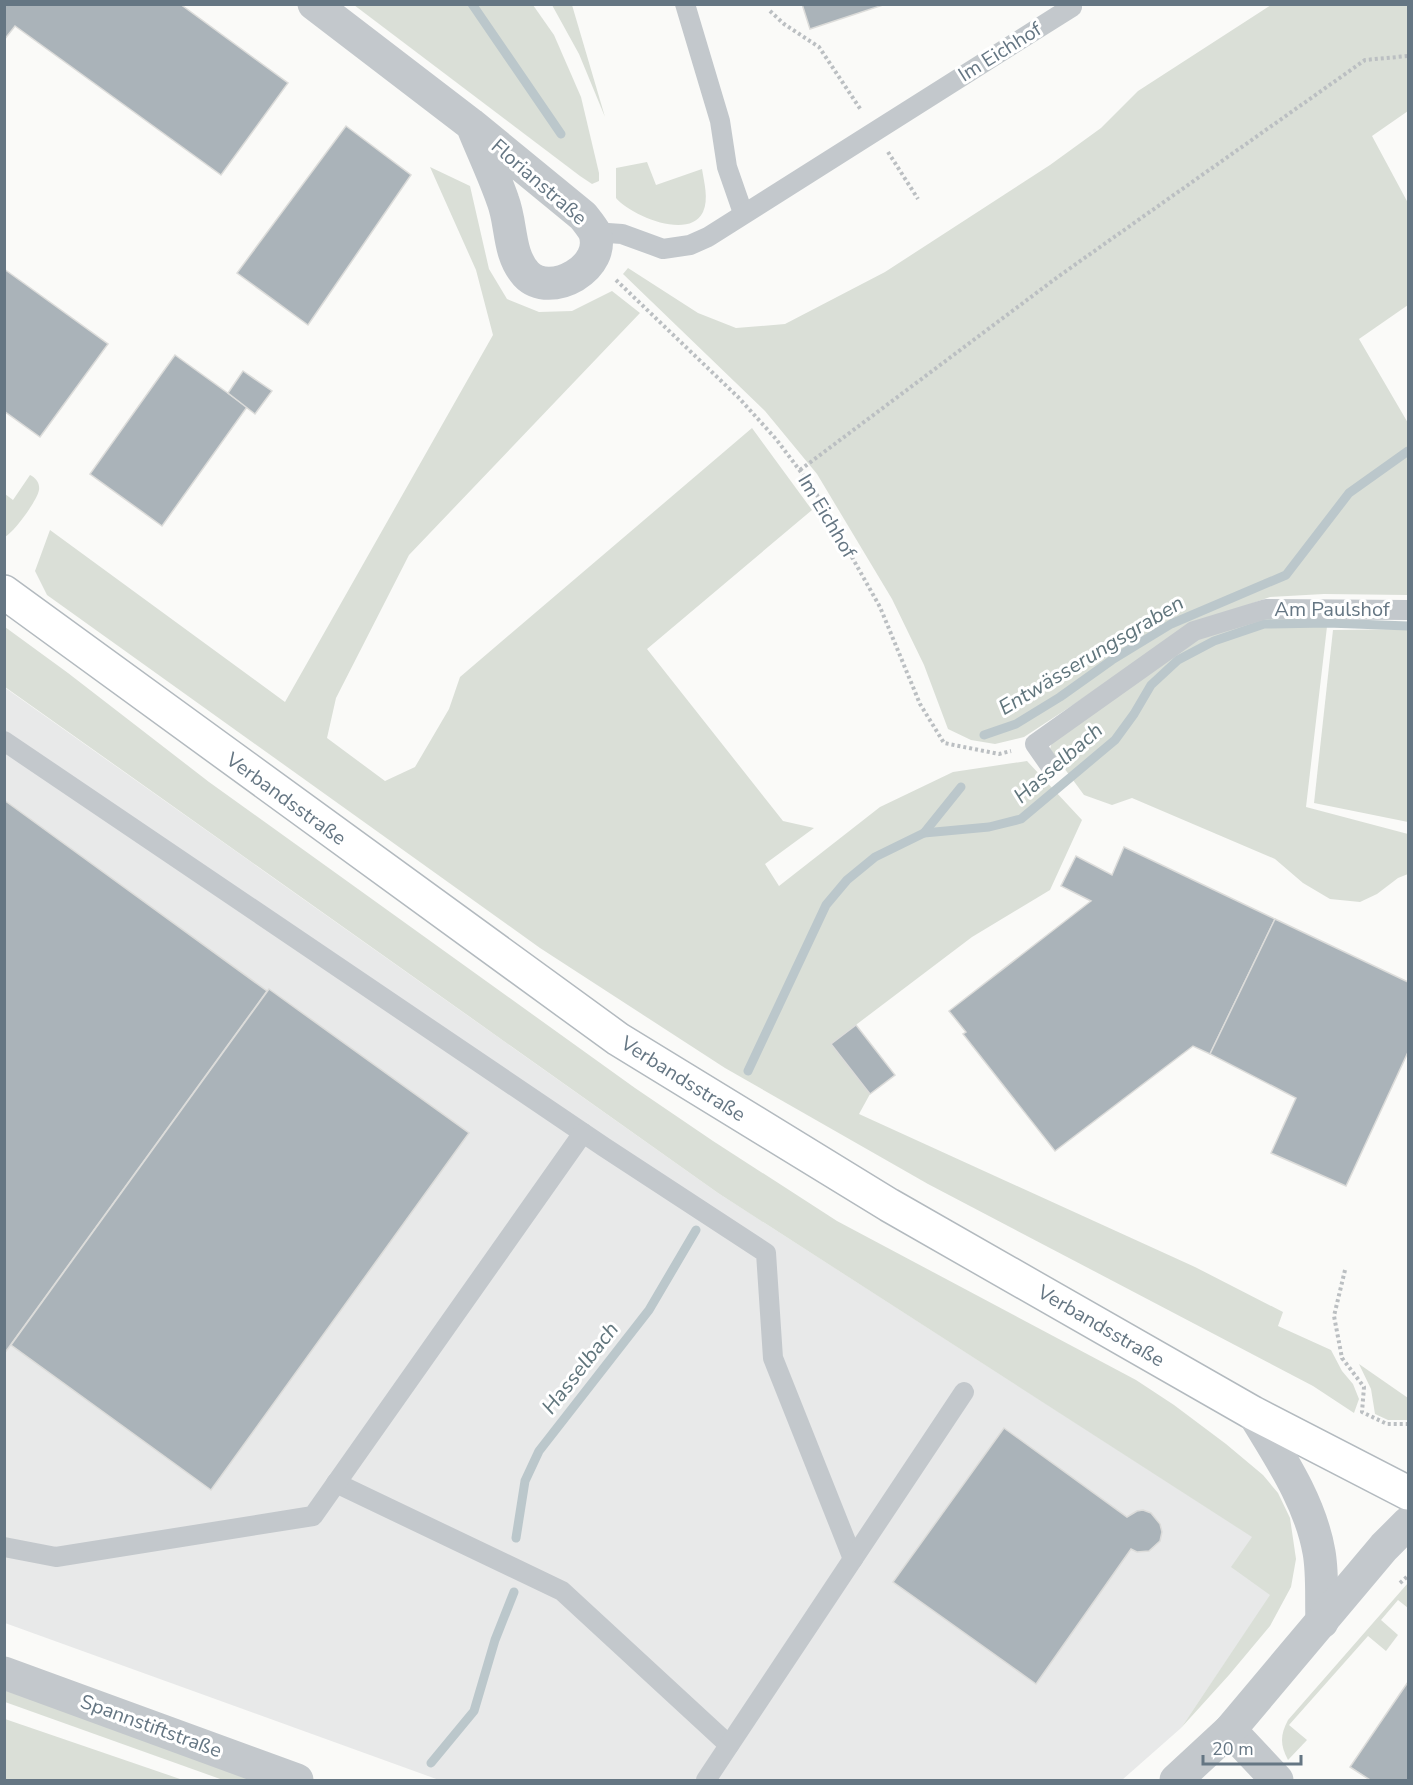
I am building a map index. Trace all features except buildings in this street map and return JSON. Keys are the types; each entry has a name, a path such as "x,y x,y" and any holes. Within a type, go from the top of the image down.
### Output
{"main road":[{"name":"Verbandsstraße","path":"4,592 618,1039 889,1205 1253,1413 1408,1492"}],"street":[{"name":"Florianstraße","path":"314,4 472,125 584,216 594,245 574,278 542,283 527,276 515,256 504,203 472,125"},
{"path":"1253,1413 1291,1476 1310,1520 1320,1553 1322,1622"},
{"path":"1176,1780 1230,1730 1384,1547 1408,1523"},
{"name":"Spannstiftstraße","path":"4,1673 297,1780"},
{"path":"1230,1730 1276,1780"}],"lane":[{"path":"685,4 718,112 727,167 743,213"},
{"name":"Im Eichhof","path":"594,245 622,234 663,249 690,245 708,237 1072,7 1070,4"},
{"name":"Am Paulshof","path":"1035,744 1194,631 1266,609 1408,610"},
{"path":"4,741 583,1133 766,1253 773,1358 853,1559"},
{"path":"1035,744 1052,767"},
{"path":"4,1547 56,1557 313,1516 583,1133"},
{"path":"706,1780 964,1392"},
{"path":"336,1483 562,1591 729,1745"}],"path":[{"path":"770,11 783,24 819,47 918,199"},
{"path":"800,470 1059,276 1365,60 1408,56"},
{"name":"Im Eichhof","path":"594,245 776,439 813,488 880,607 920,704 944,743 999,754 1035,744"},
{"path":"1345,1270 1334,1316 1342,1358 1364,1387 1362,1412 1388,1424 1408,1424"}],"shaded area":[{"path":"354,5 533,5 554,35 581,97 599,181 592,184 580,176"},
{"path":"552,5 572,5 605,117 579,54"},
{"path":"1271,5 1408,5 1408,111 1372,136 1408,203 1408,305 1359,339 1408,423 1408,595 1324,594 1270,597 1185,627 1024,737 995,744 971,740 948,729 924,665 892,599 817,474 765,411 623,274 628,268 698,313 736,328 785,324 885,272 1050,165 1101,128 1138,91"},
{"path":"647,162 656,185 702,169 706,202 703,212 696,220 673,225 660,222 646,218 623,205 616,198 616,168"},
{"path":"430,167 470,186 489,269 507,299 539,312 572,311 612,291 640,313 409,555 336,698 327,738 385,781 415,767 449,709 460,677 752,428 812,510 647,649 783,821 814,828 765,864 779,886 880,807 953,772 1027,761 1082,820 1050,890 972,937 832,1043 870,1094 859,1114 1195,1267 1283,1312 1278,1326 1331,1350 1342,1371 1353,1384 1359,1399 1354,1413 1313,1386 928,1184 725,1068 540,948 47,595 35,571 50,530 285,702 493,335 476,270"},
{"path":"30,475 38,483 37,495 19,523 5,537 5,494 13,500"},
{"path":"1267,618 1328,618 1306,807 1408,834 1408,874 1360,902 1330,899 1303,883 1275,859 1132,798 1112,805 1084,795 1050,749 1052,742 1198,638"},
{"path":"5,627 209,782 635,1088 713,1141 837,1221 1136,1380 1226,1444 1263,1475 1278,1493 1290,1518 1296,1559 1291,1587 1270,1626 1181,1728 1270,1595 1231,1567 1252,1537 718,1193 5,687"},
{"path":"1408,629 1408,822 1314,803 1333,630"},
{"path":"4,687 718,1193 1253,1537 1271,1595 1181,1728 1122,1780 439,1780 5,1623"},
{"path":"1359,1364 1408,1398 1408,1420 1388,1420 1375,1414 1371,1389"},
{"path":"1408,1583 1408,1608 1398,1600 1381,1620 1398,1635 1386,1651 1368,1636 1289,1725 1307,1740 1288,1760 1282,1740 1288,1720"},
{"path":"4,1689 253,1780 223,1780 5,1702"},
{"path":"5,1719 183,1780 5,1780"}],"waterway":[{"path":"472,4 561,134"},
{"name":"Entwässerungsgraben","path":"984,735 1016,724 1171,624 1286,575 1349,493 1408,451"},
{"name":"Hasselbach","path":"748,1071 826,905 847,880 875,857 924,833 989,827 1021,819 1115,740 1151,685 1178,660 1214,641 1264,624 1328,623 1408,626"},
{"path":"924,833 961,787"},
{"name":"Hasselbach","path":"516,1538 525,1481 539,1451 649,1310 696,1230"},
{"name":"Hasselbach","path":"431,1763 474,1711 495,1640 514,1592"}]}
